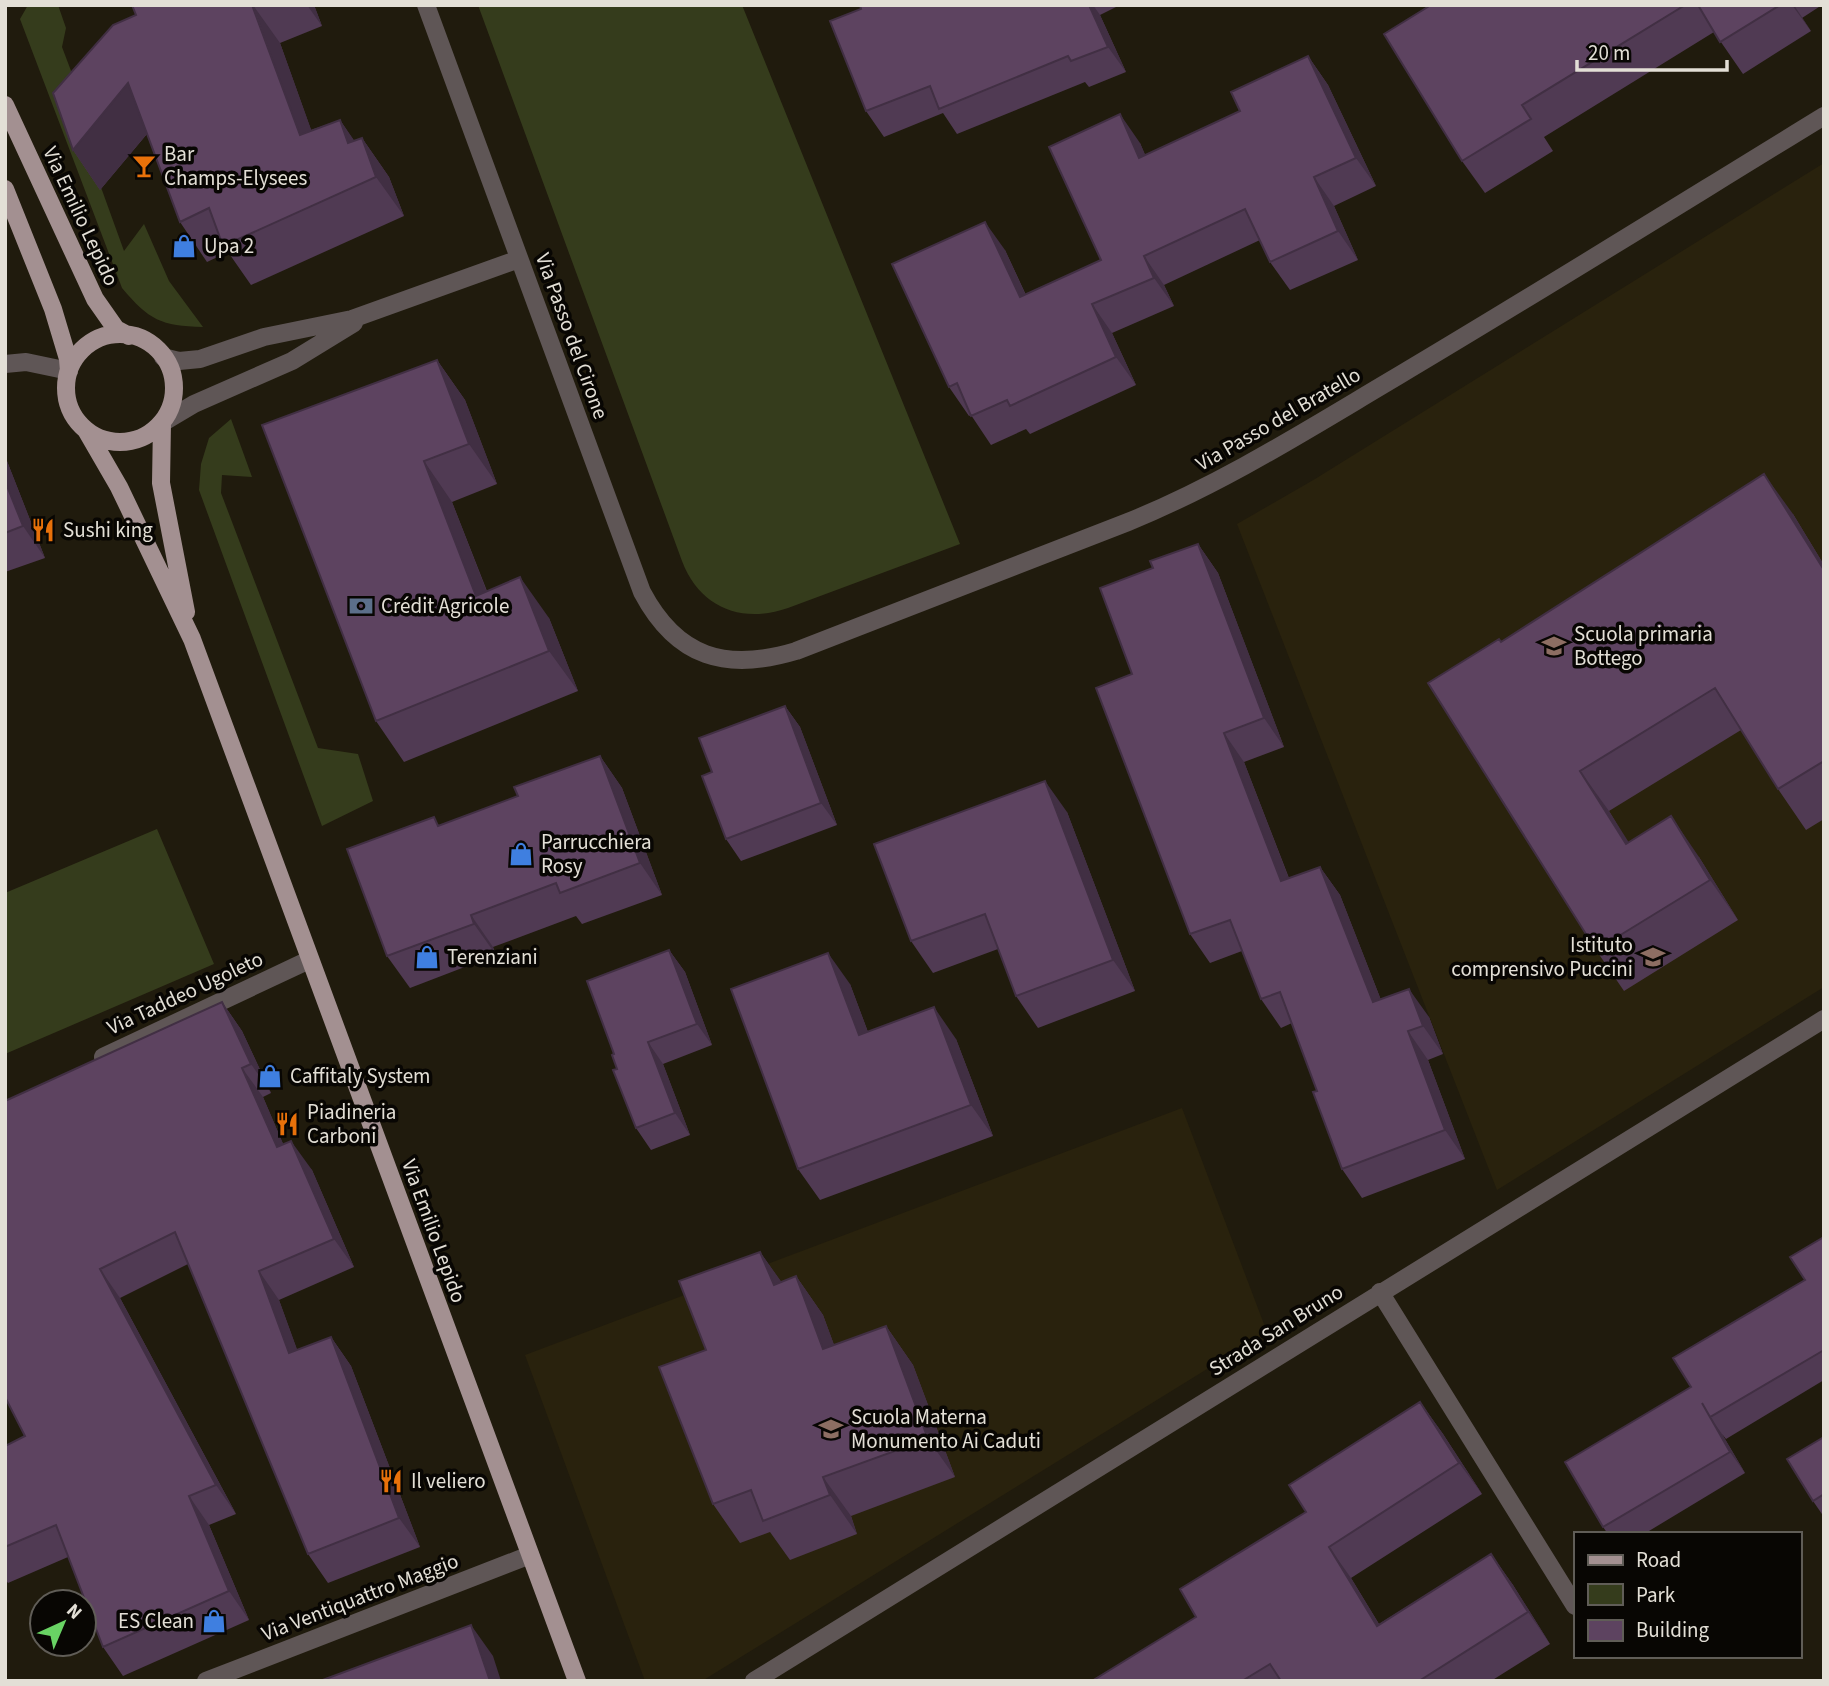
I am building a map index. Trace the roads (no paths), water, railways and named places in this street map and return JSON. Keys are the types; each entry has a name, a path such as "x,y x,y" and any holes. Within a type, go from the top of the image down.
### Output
{"main road":[{"name":"Via Emilio Lepido","path":"5,105 94,299 116,329 144,340 157,349 173,376 171,406 162,422 161,483 191,639"},
{"name":"Via Emilio Lepido","path":"5,189 53,309 66,351 69,371 66,387 68,404 119,487 191,639 577,1681"},
{"path":"69,371 86,346 107,337 129,335"},
{"path":"86,430 117,442 134,441 150,434 162,422"}],"street":[{"name":"Via Passo del Cirone","path":"426,5 642,592 662,624 675,637 711,656"},
{"name":"Via Passo del Bratello","path":"711,656 744,661 762,660 796,651 1179,501 1251,464 1453,344 1824,116"},
{"path":"163,357 179,361 200,359 264,337 352,319 519,259"},
{"path":"162,422 194,404 276,369 353,323 386,308"},
{"path":"5,364 26,362 69,371"},
{"name":"Via Taddeo Ugoleto","path":"81,1067 309,960"},
{"name":"Strada San Bruno","path":"754,1681 1824,1018"},
{"path":"1380,1292 1574,1604"},
{"name":"Via Ventiquattro Maggio","path":"206,1681 530,1555"}],"place":[{"name":"Bar Champs-Elysees","path":"144,166"},
{"name":"Upa 2","path":"184,246"},
{"name":"Sushi king","path":"43,530"},
{"name":"Crédit Agricole","path":"361,606"},
{"name":"Scuola primaria Bottego","path":"1554,646"},
{"name":"Parrucchiera Rosy","path":"521,854"},
{"name":"Terenziani","path":"427,957"},
{"name":"Istituto comprensivo Puccini","path":"1653,957"},
{"name":"Caffitaly System","path":"270,1076"},
{"name":"Piadineria Carboni","path":"287,1124"},
{"name":"Scuola Materna Monumento Ai Caduti","path":"831,1429"},
{"name":"Il veliero","path":"391,1481"},
{"name":"ES Clean","path":"214,1621"}]}
